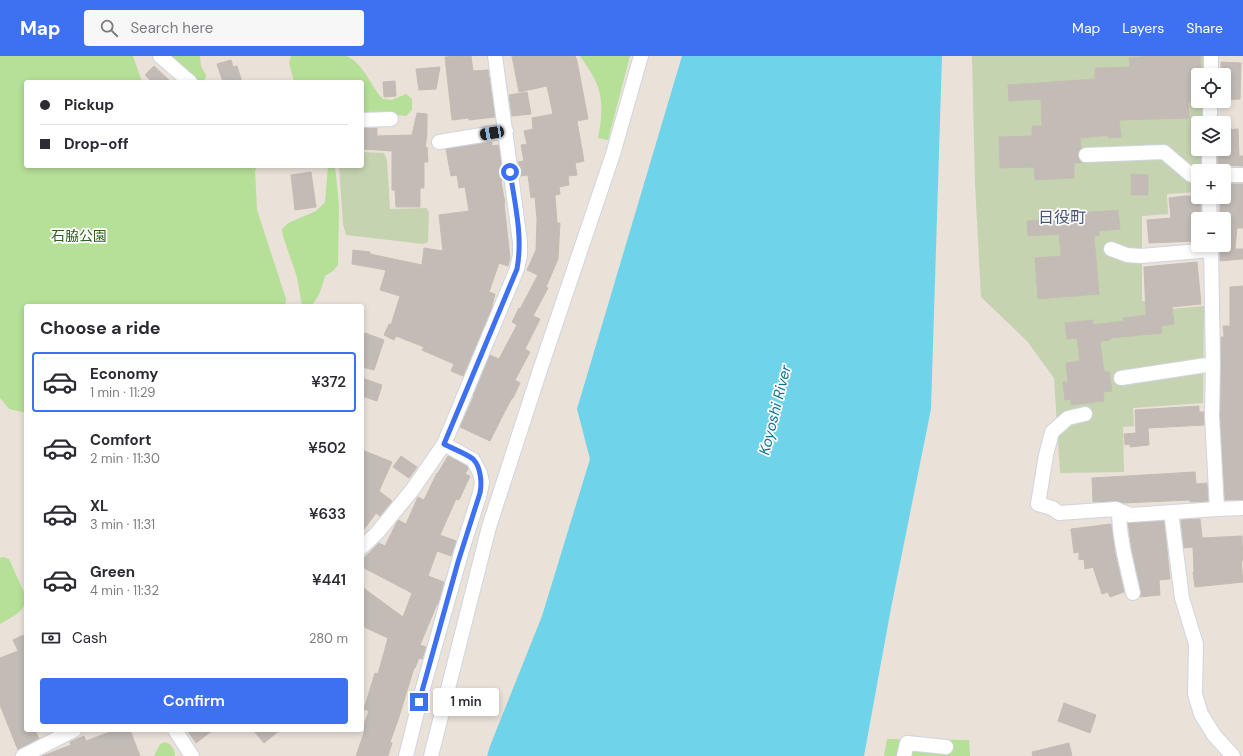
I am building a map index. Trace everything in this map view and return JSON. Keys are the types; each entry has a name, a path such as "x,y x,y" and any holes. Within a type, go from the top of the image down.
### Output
{"street":[{"path":"160,56 188,80"},
{"path":"364,546 413,489 444,444 517,269 520,255 520,242 495,56"},
{"path":"431,756 489,527 613,154 641,56"},
{"path":"1211,56 1211,68"},
{"path":"364,120 391,119"},
{"path":"439,142 506,131"},
{"path":"1086,155 1164,152 1191,176"},
{"path":"1231,175 1243,175"},
{"path":"1111,249 1127,255 1141,256 1191,250"},
{"path":"1211,252 1214,364 1212,416 1217,508"},
{"path":"1121,378 1214,364"},
{"path":"1085,414 1068,418 1052,432 1046,455 1038,504 1052,508 1059,512 1116,509 1130,515 1217,508 1243,508"},
{"path":"406,756 423,688 482,482 474,460 444,444"},
{"path":"1119,510 1125,559 1133,593"},
{"path":"1171,512 1182,598 1196,644 1195,694 1201,714 1232,756"},
{"path":"23,756 70,732"},
{"path":"176,732 192,756"},
{"path":"904,756 907,743 946,747"}],"green space":[{"name":"石脇公園","path":"0,56 133,56 141,80 24,80 24,168 256,168 255,171 257,210 286,299 285,304 24,304 24,413 9,409 0,398"},
{"path":"172,56 200,56 201,66 206,75 204,80 198,80"},
{"path":"291,56 346,56 358,64 383,99 392,100 406,94 412,99 412,110 406,116 389,114 364,115 364,80 293,80 289,63"},
{"path":"580,56 630,56 608,140 598,138 601,116 600,94 590,71"},
{"path":"972,56 1207,56 1207,68 1191,68 1191,108 1206,108 1206,116 1191,116 1191,156 1205,156 1205,164 1191,164 1191,192 1167,194 1168,214 1142,216 1142,301 1169,303 1170,309 1204,306 1203,403 1133,408 1134,426 1123,427 1124,472 1060,473 1054,378 1027,341 981,297 975,184"},
{"path":"364,152 384,153 387,160 390,209 426,208 429,212 428,242 423,244 346,235 343,224 339,168 364,168"},
{"path":"328,168 335,168 339,205 338,265 333,271 325,276 320,292 314,303 302,304 297,277 282,229 288,223 316,211 325,202"},
{"path":"3,557 9,559 24,593 24,604 17,614 0,624 0,558"},
{"path":"887,739 969,740 970,756 884,756"},
{"path":"165,742 172,747 175,756 154,756 160,744"}],"water":[{"name":"Koyoshi River","path":"682,56 942,56 931,409 891,608 864,756 487,756 542,616 590,459 577,409"}],"building":[{"path":"471,56 473,71 488,70 495,117 452,120 445,57"},
{"path":"512,56 575,56 588,119 577,121 584,161 575,163 577,175 568,176 569,185 559,187 560,194 555,195 557,223 560,223 558,259 546,287 548,288 533,316 540,319 525,349 530,352 515,380 520,383 490,441 460,427 490,355 499,359 517,325 512,322 538,275 527,270 536,250 537,219 535,197 531,198 528,175 520,176 518,162 524,161 521,145 527,144 524,131 533,129 532,118 553,114 547,86 519,92"},
{"path":"1149,56 1200,56 1201,68 1191,68 1191,102 1188,102 1189,118 1119,120 1121,137 1108,138 1108,135 1080,138 1081,149 1078,156 1081,163 1074,163 1074,178 1035,180 1034,167 1000,168 999,137 1032,136 1032,126 1042,126 1041,99 1009,101 1008,85 1095,79 1095,68 1130,67 1129,58"},
{"path":"231,60 233,67 237,66 241,80 222,80 217,64"},
{"path":"1221,62 1241,63 1240,99 1231,100 1231,68 1221,68"},
{"path":"154,66 169,80 150,80 145,75"},
{"path":"440,67 436,89 419,90 416,69"},
{"path":"395,81 396,96 384,97 383,82"},
{"path":"527,92 531,114 512,116 509,95"},
{"path":"417,113 427,114 425,148 427,147 428,162 424,162 424,188 420,188 420,207 396,207 395,190 392,190 392,151 364,149 364,128 377,128 377,136 412,135"},
{"path":"1238,129 1239,156 1243,156 1243,166 1218,164 1218,156 1231,156 1231,130"},
{"path":"492,142 492,146 498,145 499,147 503,179 501,182 505,203 510,258 508,266 499,263 489,292 495,294 491,310 463,376 451,371 454,364 422,350 424,347 396,336 394,340 384,335 389,324 391,325 400,296 380,290 386,270 352,264 353,250 370,252 370,254 422,265 424,248 443,251 439,215 469,211 465,187 459,188 457,175 451,176 446,149"},
{"path":"311,172 316,207 295,210 291,175"},
{"path":"1131,174 1148,175 1148,195 1131,195"},
{"path":"1231,184 1243,184 1243,228 1237,228 1235,249 1243,249 1243,259 1220,261 1220,252 1231,252 1231,212 1220,212 1220,204 1231,204"},
{"path":"1191,196 1191,204 1200,204 1201,212 1191,212 1191,241 1149,243 1147,220 1171,218 1169,198"},
{"path":"1118,210 1120,229 1099,231 1099,236 1094,236 1099,294 1038,299 1035,258 1061,256 1059,234 1028,236 1027,221 1068,218 1068,214"},
{"path":"1197,262 1201,304 1172,307 1174,324 1161,326 1162,333 1110,338 1110,340 1100,341 1104,372 1109,372 1112,391 1103,392 1104,401 1071,405 1071,399 1065,400 1063,382 1068,382 1066,363 1080,361 1077,338 1067,339 1065,323 1093,320 1093,325 1124,321 1123,318 1146,315 1144,267"},
{"path":"1243,286 1243,500 1225,500 1220,416 1221,337 1224,337 1223,326 1230,326 1230,287"},
{"path":"365,333 384,340 374,370 364,368"},
{"path":"364,379 382,385 377,401 364,397"},
{"path":"1199,406 1199,412 1204,412 1204,425 1148,428 1149,445 1130,447 1130,444 1125,445 1124,434 1136,433 1135,410"},
{"path":"364,451 392,462 379,491 392,501 380,516 376,513 364,529"},
{"path":"401,456 417,467 409,478 393,467"},
{"path":"448,456 467,466 468,469 465,474 470,476 459,500 456,499 440,535 456,541 451,556 437,551 428,576 444,582 438,604 420,645 426,647 422,659 419,658 414,668 390,742 392,743 388,756 356,756 365,730 364,725 369,711 364,709 375,673 378,674 388,638 364,627 364,588 403,617 412,593 364,568 364,558 379,543 385,546 398,520 406,524 418,497 424,500"},
{"path":"1195,472 1196,484 1207,483 1208,501 1190,502 1190,500 1123,503 1115,501 1093,502 1092,478"},
{"path":"1200,519 1202,538 1242,536 1243,561 1241,561 1243,582 1195,587 1193,572 1193,547 1184,548 1181,520"},
{"path":"1164,521 1170,579 1159,580 1160,595 1140,597 1141,591 1128,523"},
{"path":"1111,524 1115,553 1124,592 1110,597 1108,592 1102,594 1093,567 1085,569 1084,559 1079,560 1079,552 1074,553 1071,529"},
{"path":"23,635 24,637 24,732 36,732 39,739 18,750 0,705 0,658 18,651 13,640"},
{"path":"1064,703 1096,715 1090,733 1058,721"},
{"path":"110,732 131,732 140,756 42,756 71,745 70,742 84,736 86,741"},
{"path":"188,732 210,732 196,743"},
{"path":"255,732 278,732 264,743"},
{"path":"1069,743 1072,756 1033,756 1032,752"}],"district":[{"name":"日役町","path":"1062,217"}],"route":[{"path":"419,702 482,482 474,460 444,444 517,269 520,255 520,242 510,172"}]}
